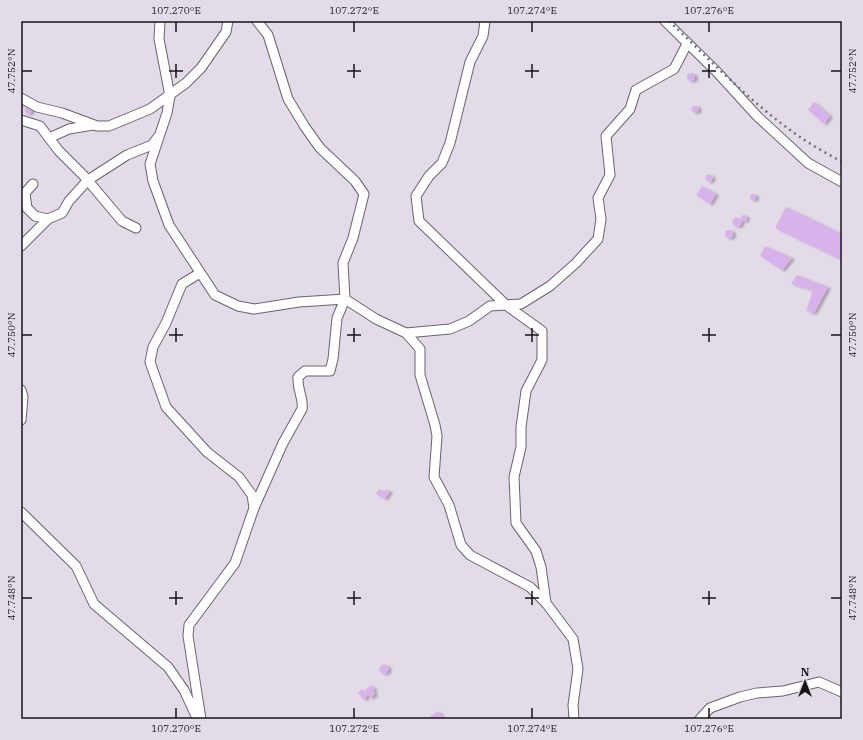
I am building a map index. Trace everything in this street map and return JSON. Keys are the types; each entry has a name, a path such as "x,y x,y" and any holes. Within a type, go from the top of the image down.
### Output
{"street":[{"path":"160,21 159,39 170,96 167,113 150,164 153,181 169,225 215,296 238,306 254,309 299,302 345,299 376,319 406,333 420,349 420,375 433,417 437,436 434,477 449,505 461,545 470,554 530,587 546,603 574,639 578,669 573,705 574,719"},
{"path":"49,138 69,129 93,125 109,126 150,109 170,96 201,68 226,32 228,21"},
{"path":"199,719 188,636 189,625 236,563 254,508 283,443 302,409 303,403 298,387 298,377 305,371 330,371 333,359 337,318 345,299 343,263 353,238 364,194 355,181 320,148 305,127 288,99 268,35 257,21"},
{"path":"485,21 483,36 470,62 450,143 442,163 429,176 416,196 419,221 506,305 542,331 542,360 526,391 521,427 522,446 514,477 516,522 536,551 541,567 546,603"},
{"path":"665,21 716,71 757,116 808,163 842,182"},
{"path":"406,333 450,329 469,321 490,306 521,304 550,286 576,263 598,239 601,220 598,198 610,175 606,136 630,109 636,90 655,81 674,68 687,44"},
{"path":"21,98 38,107 62,113 93,125"},
{"path":"21,120 40,126 59,152 88,180 122,221 136,228"},
{"path":"21,246 48,218 62,213 77,191 88,180 127,155 152,145 161,133"},
{"path":"33,184 25,193 27,208 35,216 48,218"},
{"path":"200,273 182,284 166,323 153,347 150,362 166,407 207,452 239,478 252,495 254,508"},
{"path":"21,390 23,397 21,420"},
{"path":"21,512 76,566 94,604 168,667 184,690 199,719"},
{"path":"700,719 710,708 740,696 784,691 819,682 842,692"}],"building":[{"path":"689,73 693,73 695,77 693,81 689,81 687,79 687,75"},
{"path":"814,102 830,116 824,124 808,110"},
{"path":"28,106 31,107 31,113 28,114 25,113 24,110 25,107"},
{"path":"695,106 698,109 695,112 692,109"},
{"path":"709,175 712,178 709,181 706,178"},
{"path":"702,186 716,194 710,204 696,195"},
{"path":"753,194 756,197 753,200 750,197"},
{"path":"786,207 842,234 842,260 775,228"},
{"path":"744,215 747,218 744,221 741,218"},
{"path":"737,217 742,222 737,227 732,222"},
{"path":"727,230 731,230 733,234 731,238 727,238 725,236 725,232"},
{"path":"765,246 792,258 782,270 760,256"},
{"path":"797,275 828,287 814,313 806,311 813,290 791,284"},
{"path":"379,489 384,492 386,489 390,491 385,499 376,494"},
{"path":"382,665 386,665 388,669 386,673 382,673 380,671 380,667"},
{"path":"371,685 375,690 373,691 375,694 371,698 368,695 364,700 358,693 362,689 364,691"},
{"path":"438,711 443,718 426,719"}],"railway":[{"path":"669,21 732,82 765,111 805,140 842,162"}]}
